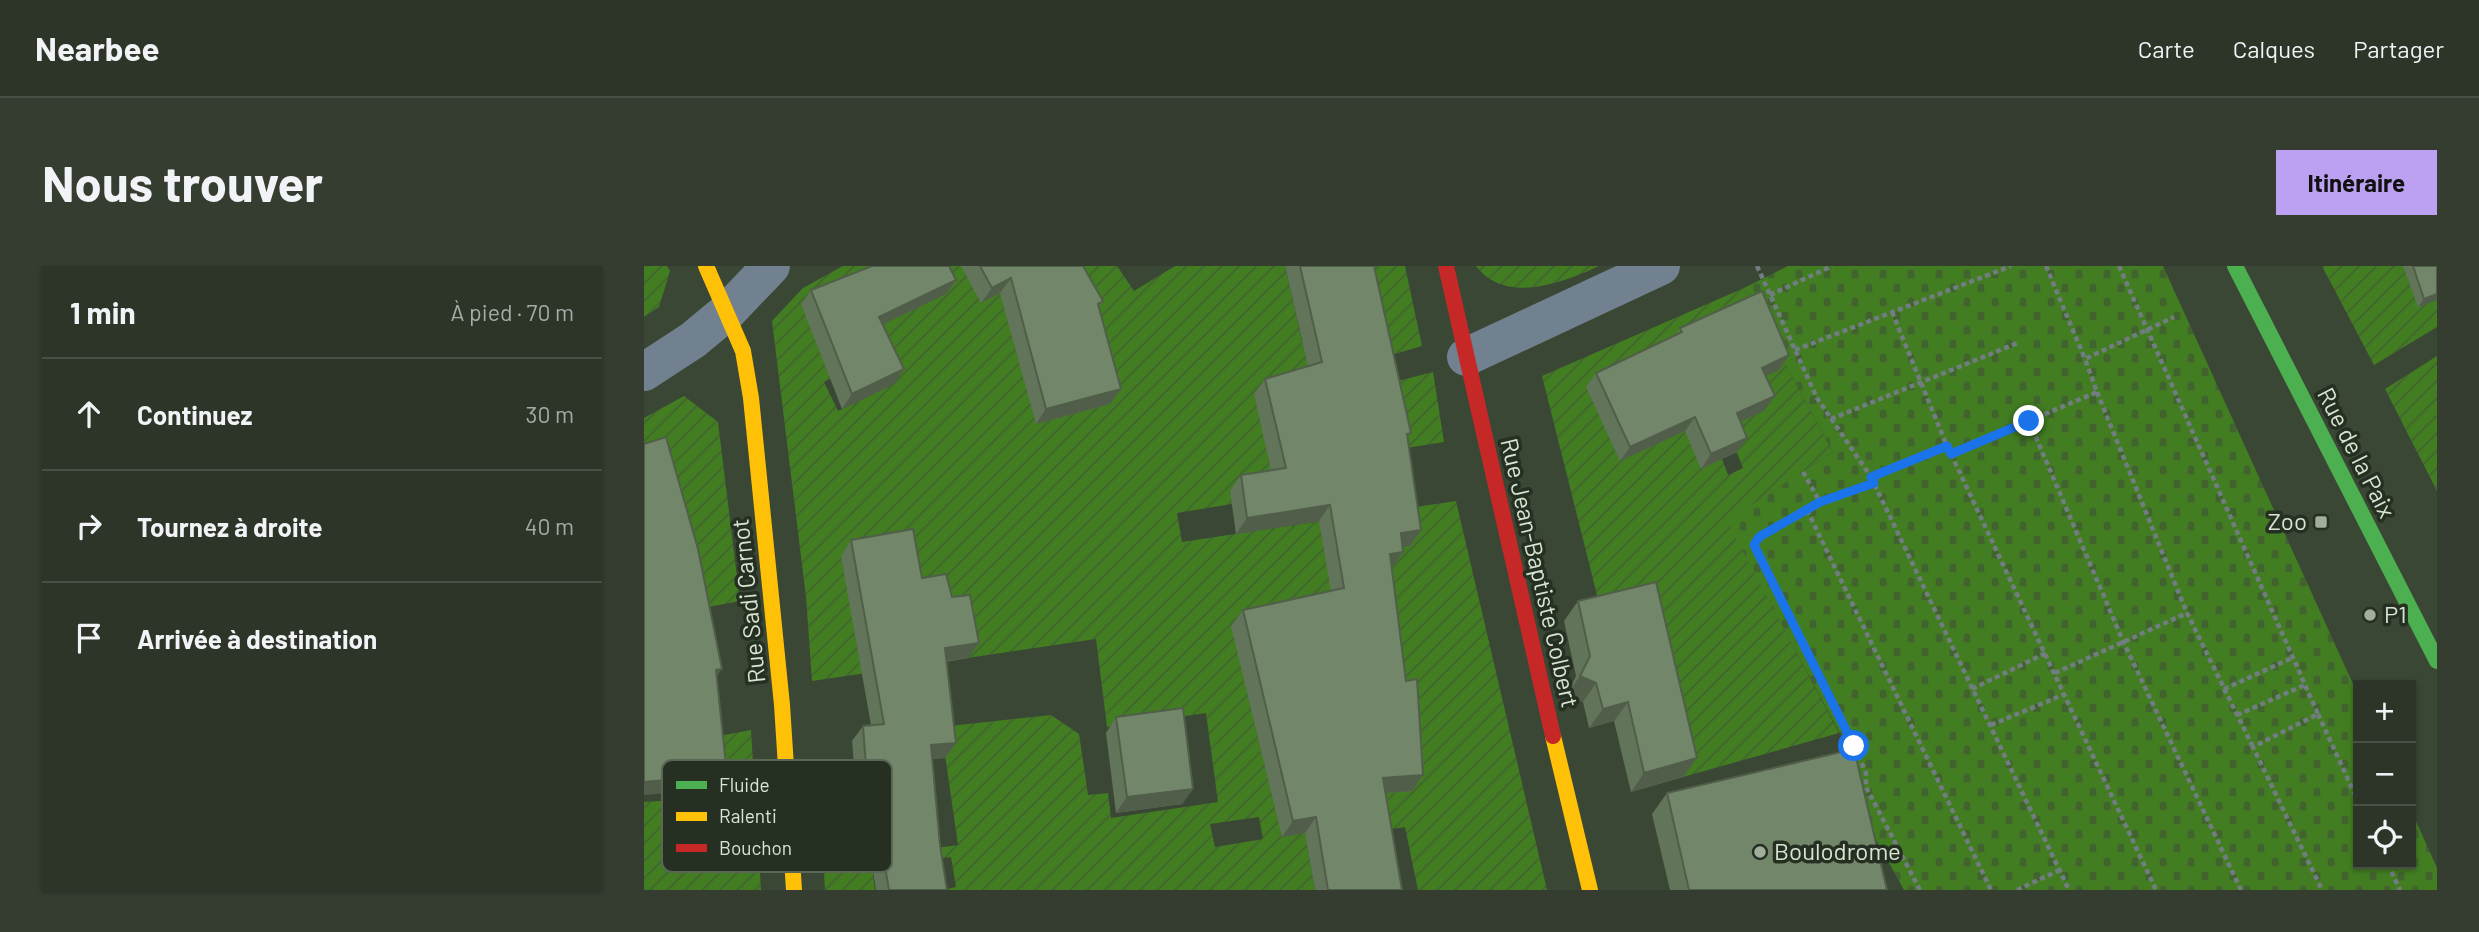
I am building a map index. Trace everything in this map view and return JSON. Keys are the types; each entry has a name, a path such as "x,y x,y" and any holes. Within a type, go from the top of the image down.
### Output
{"street":[{"name":"Rue Sadi Carnot","path":"706,266 728,311 743,351 751,398 786,760"},
{"path":"644,372 694,340 728,311 771,266"},
{"name":"Rue Jean-Baptiste Colbert","path":"1446,266 1590,890"},
{"path":"1466,357 1661,266"},
{"name":"Rue de la Paix","path":"2235,266 2437,661"},
{"name":"Rue Sadi Carnot","path":"793,872 794,890"}],"path":[{"path":"1757,266 1817,398 1871,477 2070,890"},
{"path":"1770,295 1832,266"},
{"path":"1795,350 2009,266"},
{"path":"2046,266 2187,612 2322,890"},
{"path":"2119,266 2353,790"},
{"path":"1892,312 1947,446 2156,890"},
{"path":"2085,359 2174,317"},
{"path":"1831,419 2020,342"},
{"path":"1951,454 2097,392"},
{"path":"2029,421 2123,641 2241,890"},
{"path":"1871,477 1947,446"},
{"path":"1803,472 1820,502"},
{"path":"1874,483 1820,502 1759,537 1754,545 1854,746 1866,773 1866,787 1920,890"},
{"path":"1807,509 1991,890"},
{"path":"2055,673 2187,612"},
{"path":"1972,689 2046,653"},
{"path":"2224,689 2292,658"},
{"path":"2237,715 2305,685"},
{"path":"1991,725 2065,694"},
{"path":"2253,747 2318,714"},
{"path":"2390,869 2400,890"},
{"path":"2017,890 2060,870"}],"green space":[{"path":"644,266 667,266 670,271 659,307 644,317"},
{"path":"843,266 1117,266 1134,291 1175,266 1285,266 1302,341 1360,266 1405,266 1422,346 1254,395 1334,460 1230,491 1232,504 1177,513 1182,542 1456,501 1547,890 1418,890 1405,827 1307,843 1315,890 942,890 956,887 951,857 892,864 892,854 958,845 941,727 1051,715 1079,734 1088,795 1108,793 1111,818 1218,802 1206,713 1107,727 1096,639 812,681 806,597 772,321 803,288","holes":["830,379 894,384 838,411 824,382","1259,817 1263,839 1215,847 1210,824"]},
{"path":"1476,266 1599,266 1552,284 1518,288 1488,278"},
{"path":"1788,266 2163,266 2353,684 2353,869 2416,869 2416,821 2437,868 2437,890 1904,890 1841,776 1858,767 1726,521 1833,452 1744,288"},
{"path":"2322,266 2437,266 2437,327 2374,365"},
{"path":"1744,288 1833,452 1727,521 1839,733 1683,777 1600,607 1542,376","holes":["1752,306 1727,428 1743,468 1728,475 1722,459 1701,468"]},
{"path":"2437,356 2437,491 2385,389"},
{"path":"1433,372 1444,442 1400,449 1386,384"},
{"path":"684,396 718,422 740,601 644,619 644,418"},
{"path":"751,730 753,760 720,760 719,736"},
{"path":"662,801 662,872 760,872 761,890 644,890 644,802"},
{"path":"873,872 875,890 825,890 824,873"}],"building":[{"path":"872,266 949,266 956,280 879,317 904,369 852,394 811,290"},
{"path":"980,266 1083,266 1103,301 1098,304 1121,389 1046,409 1011,278 992,288"},
{"path":"1300,266 1374,266 1411,433 1407,434 1421,530 1401,533 1403,552 1390,554 1406,681 1417,679 1423,775 1383,778 1402,890 1328,890 1316,817 1293,821 1243,610 1344,588 1330,505 1247,518 1241,475 1286,468 1265,379 1322,362"},
{"path":"2413,266 2437,266 2437,294 2424,299"},
{"path":"1762,291 1789,355 1762,368 1775,396 1737,413 1747,438 1711,454 1695,417 1630,447 1596,373 1682,332 1680,328"},
{"path":"666,437 698,549 722,669 716,670 726,760 662,760 662,780 644,782 644,444"},
{"path":"913,529 922,578 946,574 952,597 970,595 979,643 945,648 956,743 931,745 947,890 889,890 886,872 892,872 892,760 866,760 863,726 884,724 851,540"},
{"path":"1656,582 1697,758 1644,773 1628,702 1603,709 1596,683 1580,676 1590,656 1578,601"},
{"path":"1183,708 1193,789 1127,797 1116,717"},
{"name":"Boulodrome","path":"1854,749 1887,890 1689,890 1667,793"}],"traffic: fast":[{"path":"2235,266 2437,661"}],"traffic: slow":[{"path":"706,266 743,351 751,398 786,760"},
{"path":"1553,736 1590,890"},
{"path":"793,872 794,890"}],"traffic: jam":[{"path":"1446,266 1553,736"}],"place":[{"name":"Zoo","path":"2321,522"},
{"name":"P1","path":"2370,615"},
{"name":"Boulodrome","path":"1760,852"}],"route":[{"path":"1854,746 1754,545 1759,537 1820,502 1874,483 1871,477 1947,446 1951,454 2029,421"}]}
